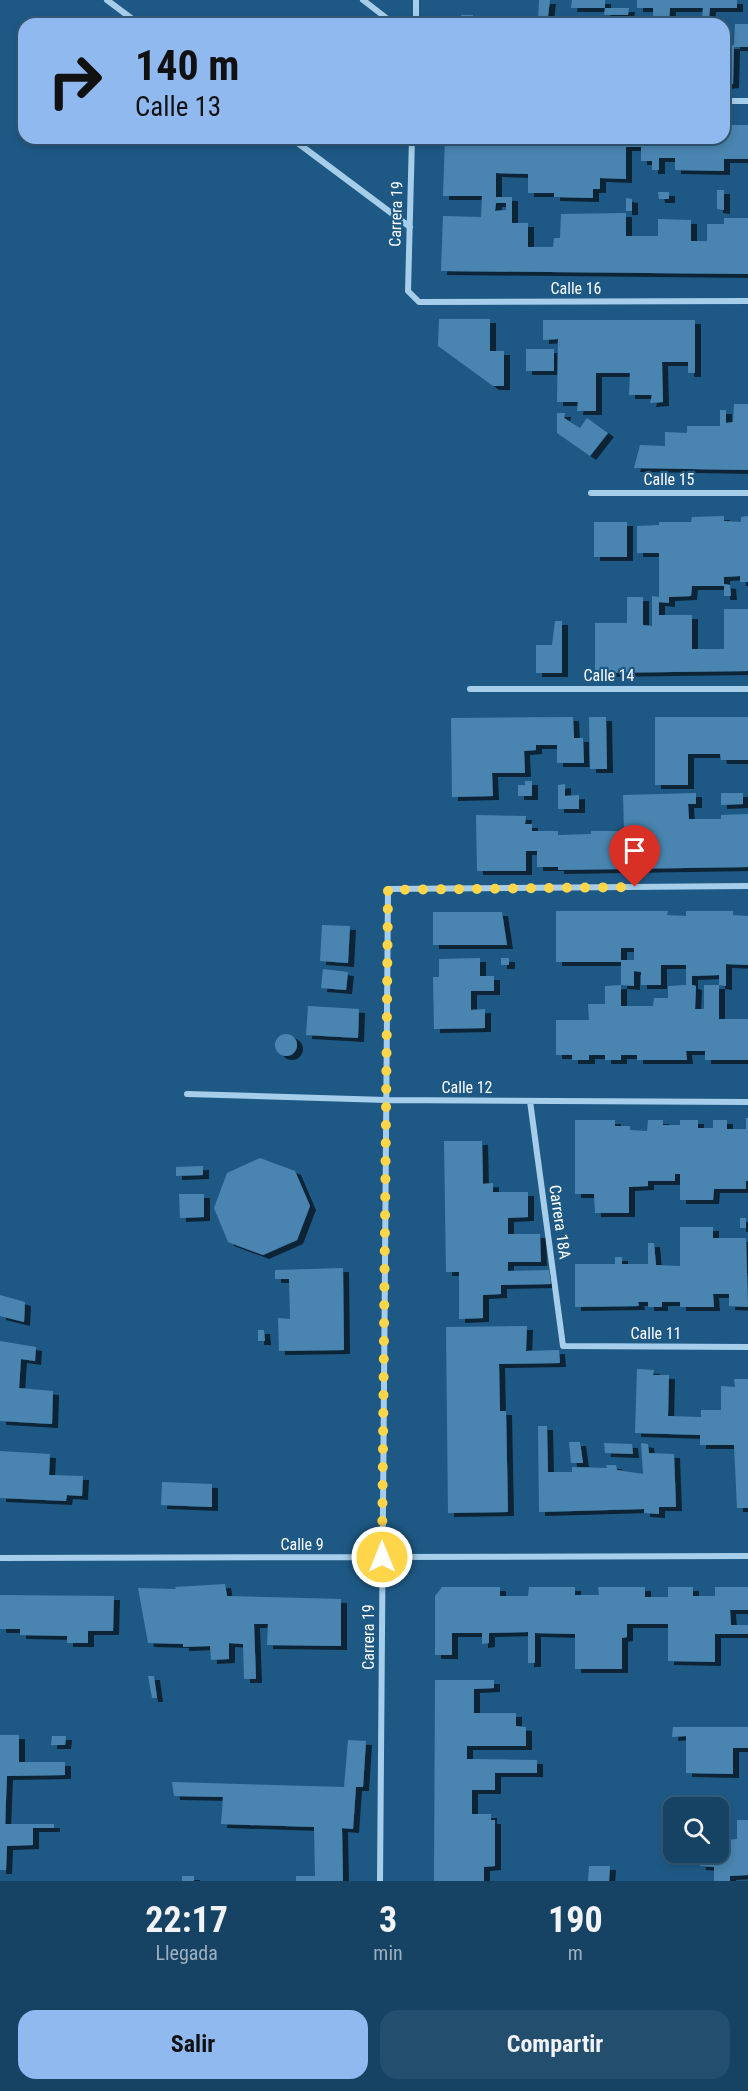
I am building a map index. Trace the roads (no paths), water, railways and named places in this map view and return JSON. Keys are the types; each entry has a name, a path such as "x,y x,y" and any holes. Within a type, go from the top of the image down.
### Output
{"street":[{"path":"107,0 131,18"},
{"path":"363,0 386,18"},
{"path":"416,0 416,18"},
{"path":"730,101 748,100"},
{"path":"299,144 410,227"},
{"name":"Carrera 19","path":"408,291 412,144"},
{"name":"Calle 16","path":"408,291 419,302 748,301"},
{"name":"Calle 15","path":"591,493 748,493"},
{"name":"Calle 14","path":"470,689 748,689"},
{"name":"Carrera 19","path":"380,1881 388,890 748,886"},
{"name":"Calle 12","path":"187,1094 386,1100 748,1102"},
{"name":"Carrera 18A","path":"531,1101 563,1346"},
{"name":"Calle 11","path":"563,1346 748,1347"},
{"name":"Calle 9","path":"0,1558 748,1557"}]}
